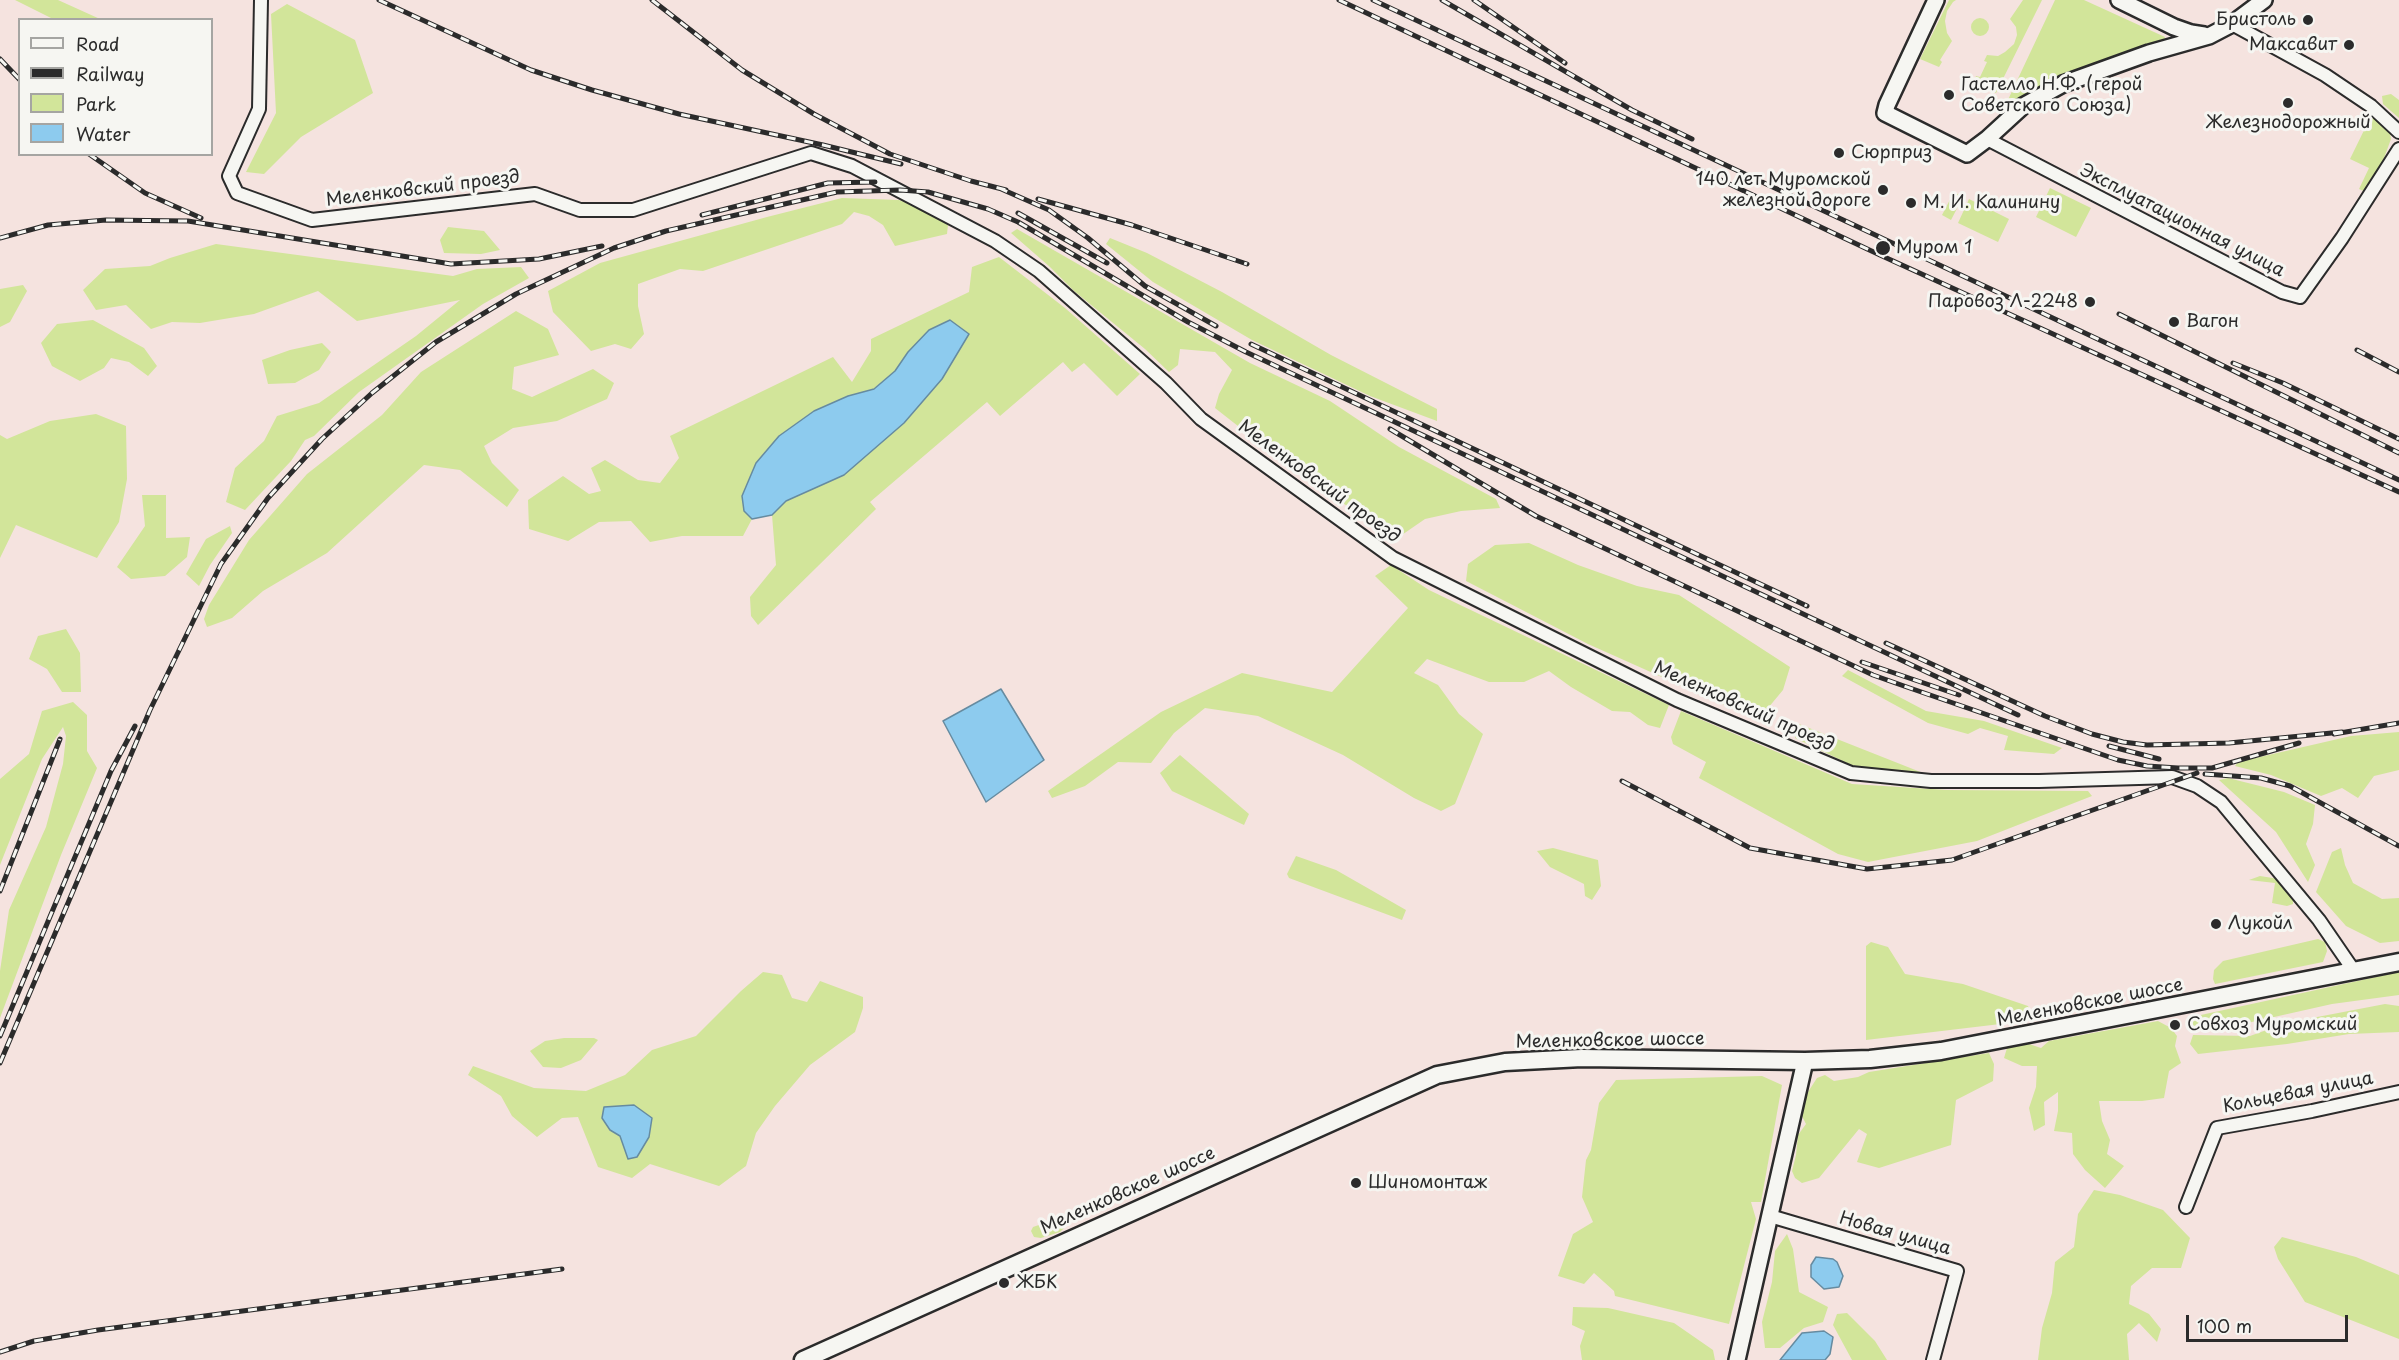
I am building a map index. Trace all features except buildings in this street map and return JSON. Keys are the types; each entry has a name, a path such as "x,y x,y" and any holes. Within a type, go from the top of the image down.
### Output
{"main road":[{"name":"Меленковское шоссе","path":"803,1360 1437,1075 1505,1062 1582,1058 1805,1061 1870,1059 1941,1051 2399,962"}],"street":[{"name":"Меленковский проезд","path":"261,0 259,109 230,176 237,192 312,220 535,194 580,210 633,210 811,153 852,166 995,241 1040,271 1166,383 1201,419 1394,558 1677,700 1851,773 1931,781 2172,777 2197,786 2221,802 2228,810 2319,920 2354,971"},
{"path":"1936,0 1885,113 1967,154 2023,106 2063,84 2209,36 2232,24 2264,0"},
{"path":"2119,0 2174,27 2209,36"},
{"path":"2232,24 2325,75 2371,106 2399,132"},
{"path":"2162,50 2171,39 2174,27"},
{"name":"Эксплуатационная улица","path":"1987,139 2282,292 2300,297 2342,238 2399,149"},
{"path":"1737,1360 1805,1061"},
{"name":"Кольцевая улица","path":"2186,1207 2217,1128 2399,1092"},
{"name":"Новая улица","path":"1770,1216 1957,1271 1933,1360"}],"green space":[{"path":"15,0 58,0 98,18 51,18"},
{"path":"1949,0 1956,0 1947,11 1945,21 1947,33 1952,41 1940,60 1942,62 1939,67 1920,59"},
{"path":"2023,0 2042,0 1996,93 1973,83 1976,76 1980,77 1987,62 1984,61 1987,55 1998,56 2014,44 2017,35 2016,27 2010,19"},
{"path":"2055,0 2084,0 2165,37 2163,42 2075,71 2006,104"},
{"path":"287,4 355,40 373,93 301,137 264,174 246,172 276,113 271,14"},
{"path":"1976,18 1984,18 1989,23 1987,34 1976,36 1971,31 1971,23"},
{"path":"2391,94 2399,100 2399,118 2383,104 2382,96"},
{"path":"2371,116 2390,132 2391,139 2383,161 2366,192 2359,189 2369,168 2350,159"},
{"path":"2050,188 2091,208 2076,237 2036,217"},
{"path":"1954,192 1963,197 1951,220 1942,215"},
{"path":"842,198 899,200 927,211 948,225 947,234 895,246 883,225 869,216 854,212 842,224 703,271 680,269 638,284 638,306 644,334 631,349 615,344 591,351 553,312 548,291 600,263"},
{"path":"1969,199 2009,219 1998,242 1958,223"},
{"path":"448,227 484,231 500,250 481,254 444,253 440,240"},
{"path":"1017,229 1250,363 1330,401 1399,447 1496,499 1500,508 1461,511 1425,519 1396,539 1294,470 1215,408 1219,394 1232,370 1215,352 1180,349 1178,365 1169,372 1145,349 1074,291 1011,233"},
{"path":"1110,238 1147,253 1222,292 1331,355 1437,409 1437,421 1370,396 1252,340 1153,282 1106,244"},
{"path":"216,244 453,276 477,269 521,267 529,278 483,304 359,392 314,436 305,440 291,461 245,510 226,502 235,468 264,441 277,416 319,403 416,336 460,300 357,321 318,291 254,314 200,323 172,322 151,329 126,305 96,310 83,290 105,269 150,266"},
{"path":"999,257 1065,308 1140,374 1117,396 1084,363 1072,372 1063,362 1000,416 987,402 870,502 876,509 758,625 751,616 750,597 776,565 772,515 786,501 844,475 908,352 895,371 874,389 848,396 814,411 779,436 756,463 744,511 752,519 743,536 682,536 650,542 631,521 599,522 568,541 529,529 528,500 563,476 589,494 601,491 591,468 605,460 638,480 660,483 679,458 670,436 833,357 852,382 871,351 871,339 969,292 972,267"},
{"path":"23,285 27,291 10,322 0,327 0,289"},
{"path":"516,311 548,329 559,355 514,367 512,389 532,397 593,369 614,383 607,399 557,421 513,428 484,446 492,463 519,490 507,507 460,470 424,465 327,553 263,591 232,618 207,627 204,619 209,605 249,540 307,474 382,415 421,372"},
{"path":"93,320 144,348 157,366 148,376 129,362 111,358 104,368 80,381 52,366 41,343 57,324"},
{"path":"322,343 331,352 319,370 295,383 268,384 262,360 290,350"},
{"path":"96,414 126,426 127,479 119,522 97,558 16,525 0,558 0,435 7,439 50,421"},
{"path":"142,495 166,495 166,538 190,537 187,557 165,576 131,579 117,567 145,526"},
{"path":"230,526 232,533 199,586 186,574 206,539"},
{"path":"1529,543 1578,565 1637,586 1679,595 1790,667 1783,690 1758,720 1588,644 1466,581 1468,564 1495,545"},
{"path":"1391,565 1429,590 1669,705 1660,728 1648,725 1630,712 1612,711 1549,671 1524,682 1489,682 1427,659 1414,673 1438,685 1459,714 1483,734 1455,804 1441,811 1414,798 1343,755 1258,716 1205,708 1174,733 1151,763 1118,762 1085,786 1052,798 1048,791 1161,712 1242,673 1332,692 1408,608 1375,576"},
{"path":"66,629 80,653 81,692 62,692 47,669 29,659 38,636"},
{"path":"1848,670 1926,711 1984,721 2062,748 2054,754 2004,750 2008,736 1980,728 1968,734 1928,723 1842,676"},
{"path":"73,702 87,715 87,751 97,768 61,855 0,1018 0,971 9,910 46,827 63,764 66,736 63,727 42,759 0,865 0,779 29,754 42,711"},
{"path":"1681,711 1852,784 1947,790 2088,791 2092,796 1977,841 1868,862 1838,854 1699,778 1706,762 1673,744 1671,737"},
{"path":"1799,724 1928,775 1915,776 1851,765 1795,738"},
{"path":"2399,732 2399,770 2374,776 2358,798 2342,788 2321,796 2271,775 2235,766 2238,762 2351,736"},
{"path":"1180,755 1249,814 1244,825 1172,791 1160,773"},
{"path":"2228,778 2284,792 2315,805 2313,824 2306,844 2315,865 2308,882 2276,832 2219,780"},
{"path":"1553,848 1598,860 1601,886 1592,900 1585,896 1584,884 1550,867 1537,851"},
{"path":"2341,848 2353,883 2382,899 2399,898 2399,941 2380,943 2346,926 2316,892 2332,852"},
{"path":"1296,856 1336,870 1406,910 1402,920 1289,878 1287,874"},
{"path":"2260,876 2279,879 2293,897 2293,904 2287,906 2272,903 2275,883 2249,880"},
{"path":"2318,939 2325,942 2327,951 2323,962 2215,984 2214,970 2223,961"},
{"path":"1871,942 1888,947 1905,974 1963,984 2028,1006 2034,1020 1866,1040 1866,946"},
{"path":"763,972 782,975 792,998 807,1002 820,981 863,997 863,1008 855,1032 810,1065 775,1106 756,1133 746,1166 719,1186 650,1164 632,1178 598,1167 578,1117 562,1118 537,1137 512,1116 501,1096 468,1075 473,1066 534,1088 586,1091 625,1075 652,1050 696,1036"},
{"path":"2399,972 2399,995 2332,1004 2234,1026 2189,1028 2187,1018"},
{"path":"2385,1004 2399,1006 2399,1032 2349,1034 2198,1054 2190,1044 2193,1035 2250,1036 2286,1023"},
{"path":"2158,1021 2171,1028 2177,1036 2175,1046 2181,1063 2169,1071 2164,1098 2142,1101 2099,1101 2102,1121 2110,1140 2107,1154 2124,1166 2105,1188 2085,1170 2073,1154 2072,1133 2054,1131 2058,1111 2058,1092 2044,1102 2045,1125 2034,1131 2029,1108 2036,1087 2037,1066 2022,1066 2004,1058 2007,1048 2029,1044 2041,1048 2049,1041"},
{"path":"564,1038 598,1040 581,1060 561,1068 543,1067 530,1051 545,1041"},
{"path":"1989,1053 1994,1064 1993,1081 1956,1100 1951,1145 1879,1168 1857,1162 1867,1134 1859,1129 1819,1178 1802,1183 1795,1178 1792,1171 1798,1135 1806,1124 1801,1114 1808,1092 1817,1078 1825,1075 1834,1081 1858,1077 1869,1072"},
{"path":"1762,1076 1782,1085 1761,1202 1751,1202 1756,1219 1729,1324 1615,1296 1614,1291 1594,1273 1584,1284 1558,1276 1573,1234 1593,1222 1582,1197 1586,1160 1591,1150 1599,1103 1616,1080"},
{"path":"2094,1190 2120,1195 2163,1210 2190,1238 2181,1268 2152,1268 2131,1286 2129,1304 2149,1314 2161,1329 2157,1342 2139,1323 2127,1334 2129,1360 2038,1360 2042,1328 2052,1293 2055,1262 2074,1247 2078,1214"},
{"path":"1062,1217 1066,1219 1067,1225 1060,1232 1041,1238 1034,1237 1031,1231 1033,1227"},
{"path":"1787,1234 1793,1249 1799,1292 1828,1307 1823,1322 1804,1328 1780,1348 1765,1348 1762,1322 1772,1282 1775,1251"},
{"path":"2282,1237 2356,1257 2399,1275 2399,1339 2305,1302 2278,1259 2274,1247"},
{"path":"1573,1307 1608,1308 1674,1323 1713,1350 1715,1360 1582,1360 1580,1346 1585,1331 1572,1325"},
{"path":"1847,1313 1875,1341 1887,1360 1852,1360 1833,1325 1837,1314"}],"water":[{"path":"950,320 969,334 942,379 904,423 844,475 786,501 772,515 752,519 744,511 742,496 756,463 779,436 814,411 848,396 874,389 895,371 908,352 929,330"},
{"path":"1001,689 1044,760 986,802 943,721"},
{"path":"634,1105 652,1118 649,1137 637,1157 628,1159 620,1136 610,1130 602,1118 604,1107"},
{"path":"1816,1257 1833,1259 1837,1262 1843,1276 1839,1287 1824,1289 1811,1277 1811,1265"},
{"path":"1824,1331 1833,1337 1830,1354 1825,1360 1780,1360 1802,1333"}],"railway":[{"path":"379,0 531,70 592,90 679,114 901,164"},
{"path":"652,0 742,70 814,114 890,154 1006,190"},
{"path":"1339,0 1880,255 2399,492"},
{"path":"1373,0 2399,480"},
{"path":"1442,0 1632,110 1692,139"},
{"path":"1474,0 1565,63"},
{"path":"0,59 18,78"},
{"path":"92,156 145,193 201,218"},
{"path":"702,215 828,183 875,182"},
{"path":"999,188 1049,210 1088,238 1145,286 1216,326"},
{"path":"0,1063 150,710 221,564 268,498 322,439 372,393 436,342 516,294 614,248 666,231 837,192 900,190 928,192 988,209 1018,222 1188,322 1246,352 2018,715"},
{"path":"1038,199 1132,225 1247,264"},
{"path":"1018,213 1107,263"},
{"path":"0,238 48,225 106,220 188,221 451,264 539,259 602,246"},
{"path":"2119,314 2399,453"},
{"path":"1251,344 1807,606"},
{"path":"2357,350 2399,372"},
{"path":"2233,363 2283,383 2399,439"},
{"path":"1390,429 1536,516 1873,675 2118,760 2147,766 2212,768 2299,743"},
{"path":"1886,643 2045,716 2092,734 2123,742 2147,745 2229,743 2342,732"},
{"path":"1862,662 1959,695"},
{"path":"2334,734 2399,723"},
{"path":"0,1036 111,771 135,726"},
{"path":"0,891 60,739"},
{"path":"2109,746 2159,759"},
{"path":"1622,781 1750,848 1867,869 1952,860 2197,773"},
{"path":"2205,774 2261,778 2290,786 2399,846"},
{"path":"0,1352 34,1341 98,1330 562,1269"}],"place":[{"name":"Бристоль","path":"2308,20"},
{"name":"Максавит","path":"2349,45"},
{"name":"Гастелло Н.Ф. (герой Советского Союза)","path":"1949,95"},
{"name":"Железнодорожный","path":"2288,103"},
{"name":"Сюрприз","path":"1839,153"},
{"name":"140 лет Муромской железной дороге","path":"1883,190"},
{"name":"М. И. Калинину","path":"1911,203"},
{"name":"Муром 1","path":"1883,248"},
{"name":"Паровоз Л-2248","path":"2090,302"},
{"name":"Вагон","path":"2174,322"},
{"name":"Лукойл","path":"2216,924"},
{"name":"Совхоз Муромский","path":"2175,1025"},
{"name":"Шиномонтаж","path":"1356,1183"},
{"name":"ЖБК","path":"1004,1283"}]}
